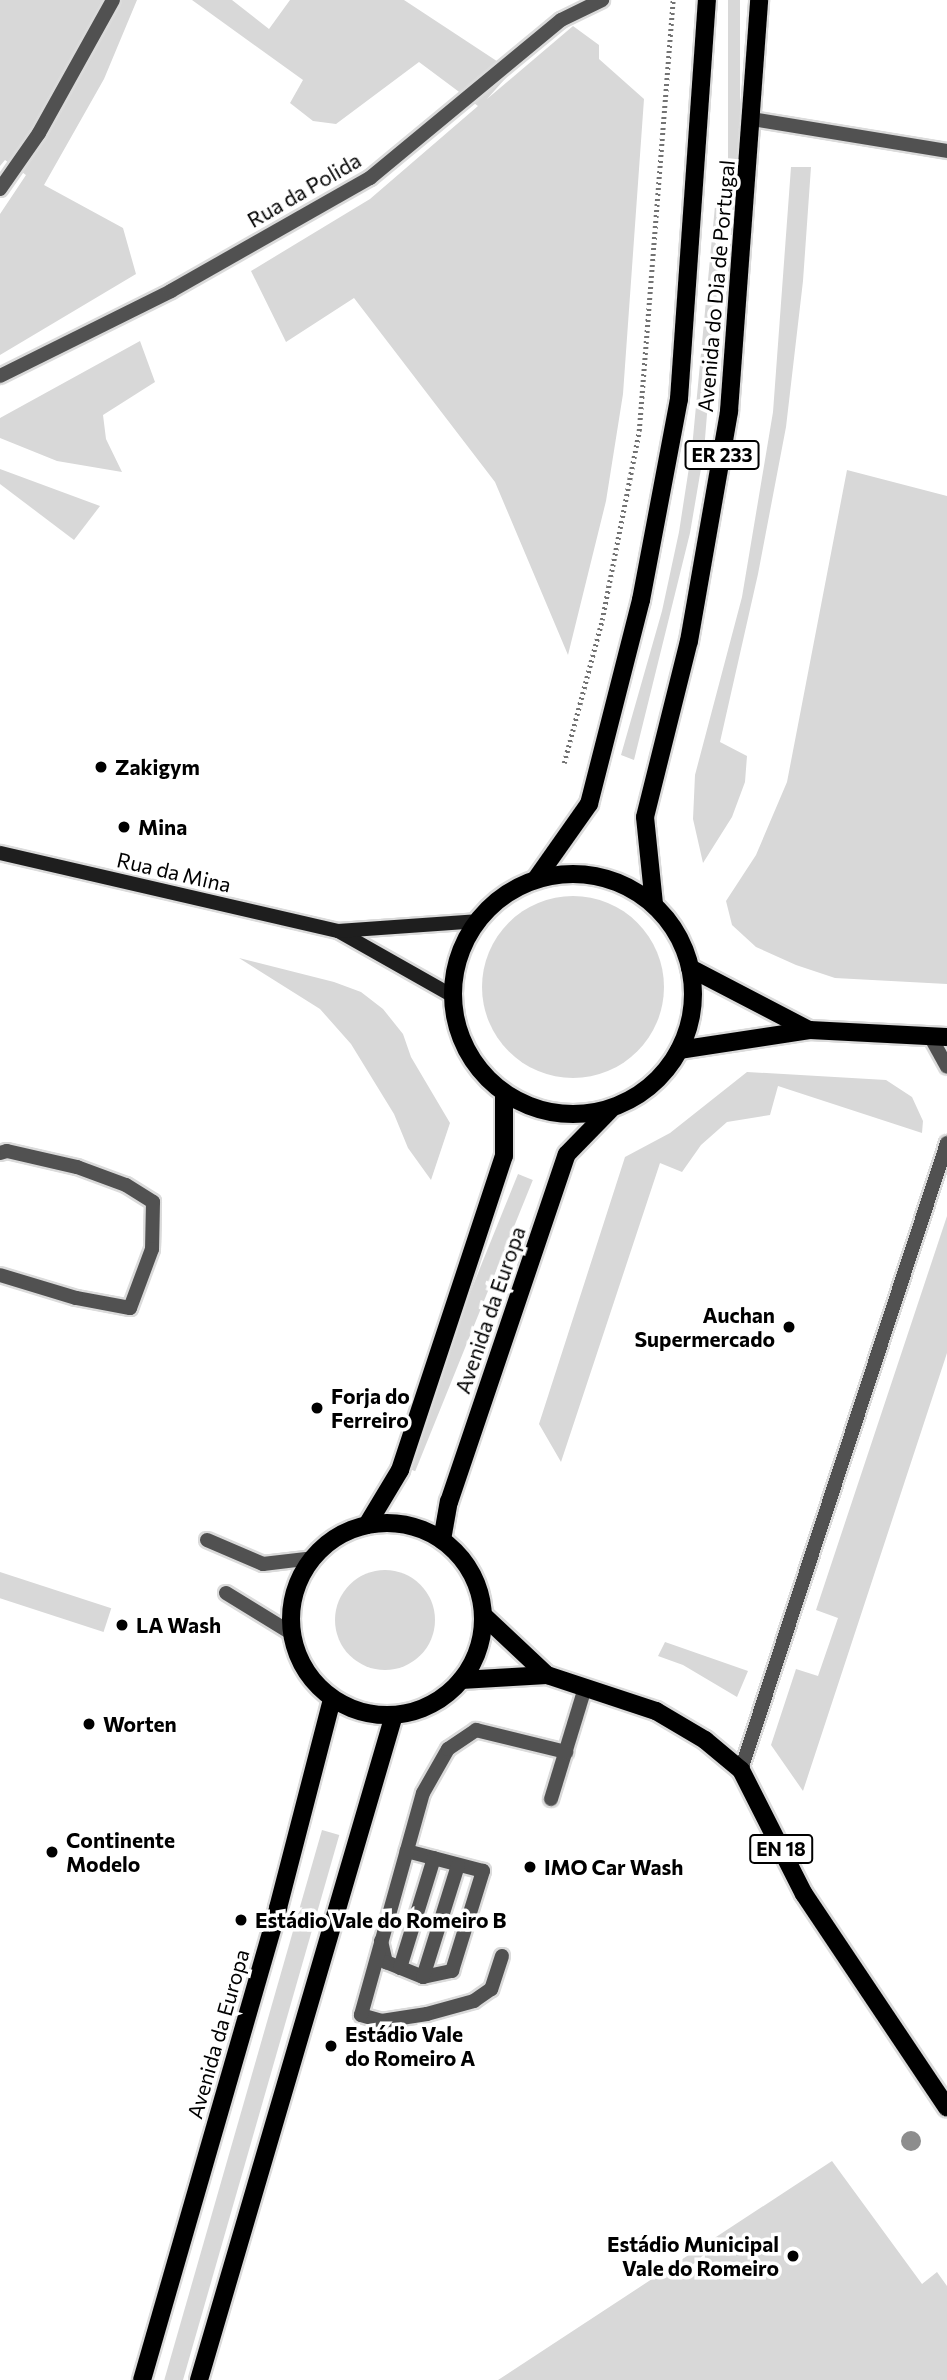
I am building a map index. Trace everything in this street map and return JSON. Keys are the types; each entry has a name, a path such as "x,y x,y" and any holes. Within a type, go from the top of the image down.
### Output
{"main road":[{"name":"Avenida do Dia de Portugal","path":"536,879 589,804 644,587 679,399 707,0"},
{"name":"Avenida do Dia de Portugal","path":"654,904 645,817 689,641 721,462 731,384 760,0"},
{"name":"Rua da Mina","path":"0,853 338,931"},
{"path":"571,873 606,877 654,904 673,927 690,968 693,1007 687,1034 672,1064 642,1094 610,1110 583,1115 545,1112 504,1095 465,1052 453,1017 452,978 462,945 494,902 536,879 571,873"},
{"path":"338,931 480,921"},
{"path":"338,931 453,996"},
{"path":"690,968 809,1030"},
{"path":"679,1050 809,1030 939,1036"},
{"name":"Avenida da Europa","path":"367,1525 400,1470 504,1156 504,1095"},
{"name":"Avenida da Europa","path":"442,1540 449,1502 568,1154 610,1110"},
{"path":"393,1523 418,1528 442,1540 469,1569 483,1615 481,1638 474,1661 461,1680 442,1698 420,1710 394,1716 362,1713 332,1699 305,1671 291,1633 291,1604 296,1587 313,1558 337,1537 367,1525 393,1523"},
{"name":"EN 18","path":"483,1615 547,1675"},
{"name":"EN 18","path":"461,1680 547,1675 656,1711 705,1740 741,1770 804,1894 947,2108"},
{"name":"Avenida da Europa","path":"142,2380 278,1908 332,1699"},
{"path":"199,2380 394,1716"}],"street":[{"path":"0,189 39,133 113,0"},
{"name":"Rua da Polida","path":"0,376 171,291 370,178 561,20 602,0"},
{"path":"752,120 947,151"},
{"path":"939,1036 947,1068"},
{"path":"741,1770 947,1143"},
{"path":"0,1153 7,1151 77,1167 126,1185 153,1202 152,1249 130,1308 76,1298 0,1275"},
{"path":"207,1540 263,1564 313,1558"},
{"path":"226,1593 291,1633"},
{"path":"551,1799 585,1688"},
{"path":"502,1956 491,1989 474,2001 382,2021 361,2015 424,1793 448,1749 476,1730 566,1752"},
{"path":"381,1939 386,1962 423,1976 452,1971 483,1871 407,1851"},
{"path":"400,1968 434,1858"},
{"path":"423,1976 458,1865"}],"path":[{"path":"564,763 602,620 639,431 673,0"}],"shaded area":[{"path":"0,0 137,0 104,79 44,185 123,228 136,274 0,355 0,214 26,175 5,160 0,166"},
{"path":"192,0 232,0 269,29 290,0 404,0 512,71 487,99 573,26 599,45 599,59 644,99 623,394 606,501 568,655 495,482 354,298 286,342 251,271 370,199 478,106 419,62 336,124 313,121 290,103 303,80"},
{"path":"728,0 740,0 740,170 728,170"},
{"path":"791,167 811,167 803,281 786,427 758,574 720,742 747,756 745,782 732,817 703,863 693,819 695,775 742,597 773,412"},
{"path":"715,206 724,206 704,451 690,533 634,760 621,755 662,611 679,532 692,448"},
{"path":"140,341 155,382 103,415 106,439 122,472 57,461 0,438 0,418"},
{"path":"0,469 100,506 74,540 0,484"},
{"path":"847,470 947,496 947,984 835,978 796,965 756,947 732,925 726,901 756,855 787,782"},
{"path":"573,896 608,903 637,923 657,952 664,987 657,1022 637,1051 608,1071 573,1078 538,1071 509,1051 489,1022 482,987 489,952 509,923 538,903"},
{"path":"239,958 334,982 361,992 383,1009 403,1034 411,1057 450,1123 431,1180 408,1148 394,1114 351,1044 320,1009"},
{"path":"747,1072 886,1080 912,1097 923,1121 922,1133 778,1086 770,1115 727,1122 701,1145 682,1172 660,1163 561,1462 539,1424 625,1157 670,1133"},
{"path":"518,1174 533,1180 415,1471 400,1465"},
{"path":"947,1216 947,1353 803,1791 771,1745 796,1669 818,1676 838,1618 816,1610"},
{"path":"385,1570 404,1574 420,1585 431,1601 435,1620 431,1639 420,1655 404,1666 385,1670 366,1666 350,1655 339,1639 335,1620 339,1601 350,1585 366,1574"},
{"path":"0,1572 111,1608 104,1632 0,1598"},
{"path":"665,1642 748,1671 737,1697 683,1665 658,1656"},
{"path":"322,1830 339,1835 183,2380 164,2380"},
{"name":"Estádio Municipal Vale do Romeiro","path":"832,2161 922,2284 937,2272 947,2286 947,2380 498,2380"}],"place":[{"name":"Zakigym","path":"101,767"},
{"name":"Mina","path":"124,827"},
{"name":"Auchan Supermercado","path":"789,1327"},
{"name":"Forja do Ferreiro","path":"317,1408"},
{"name":"LA Wash","path":"122,1625"},
{"name":"Worten","path":"89,1724"},
{"name":"Continente Modelo","path":"52,1852"},
{"name":"IMO Car Wash","path":"530,1867"},
{"name":"Estádio Vale do Romeiro B","path":"241,1920"},
{"name":"Estádio Vale do Romeiro A","path":"331,2046"},
{"name":"Estádio Municipal Vale do Romeiro","path":"793,2256"}]}
